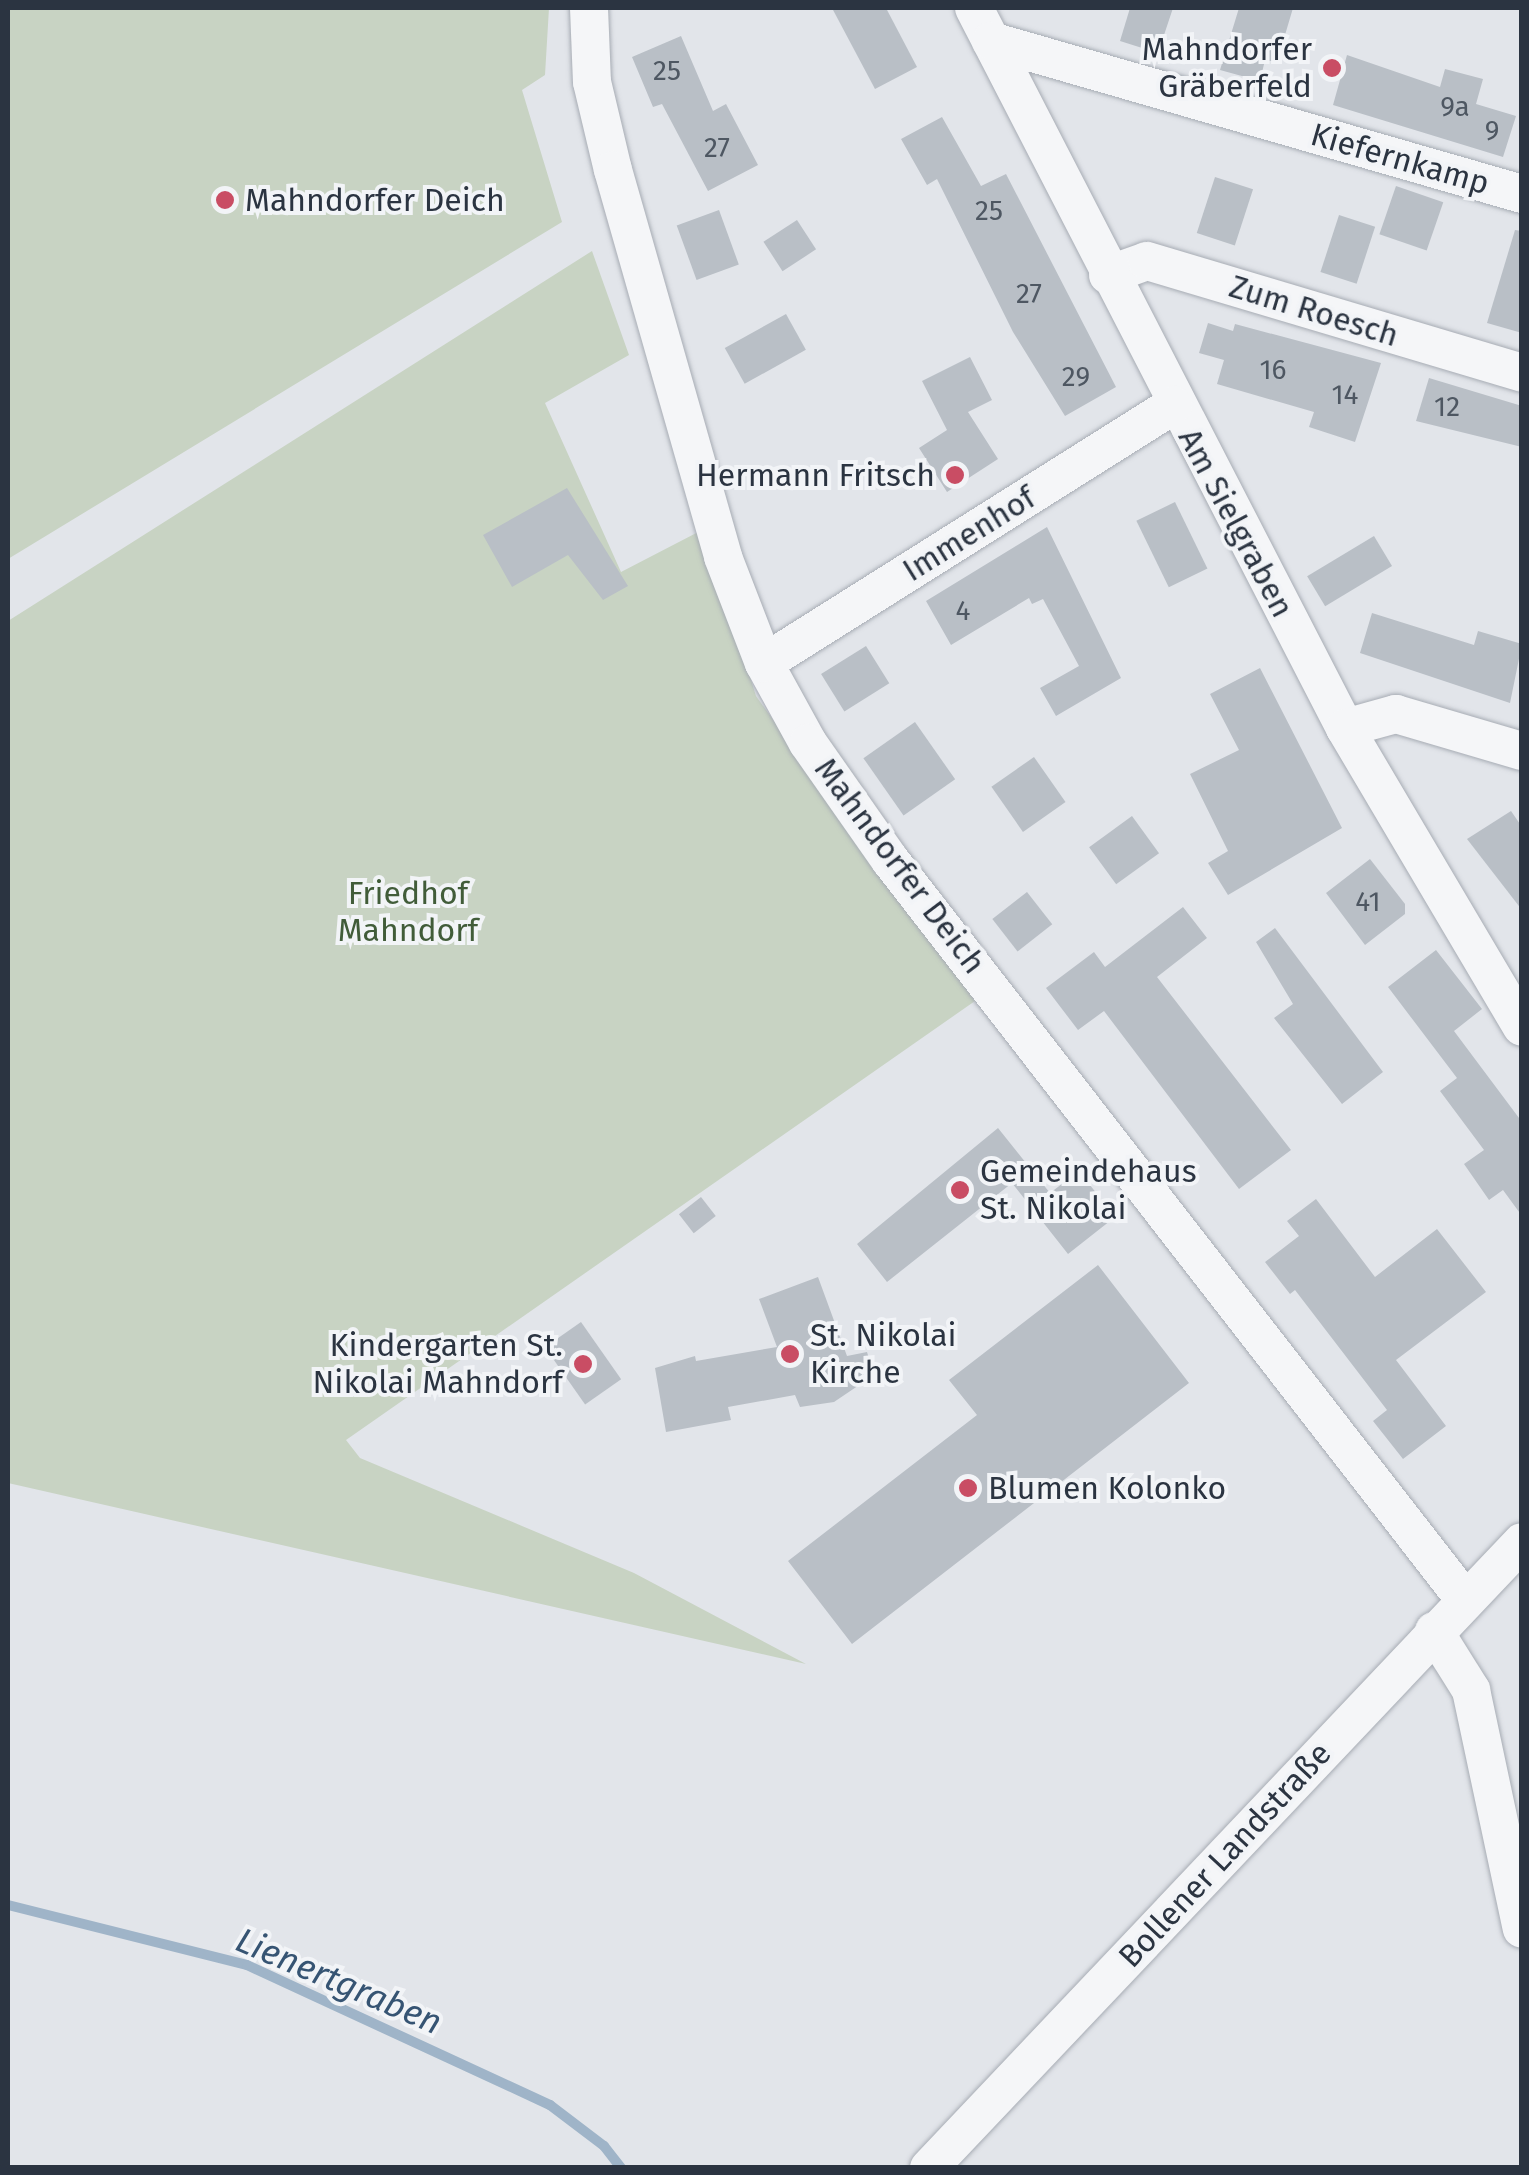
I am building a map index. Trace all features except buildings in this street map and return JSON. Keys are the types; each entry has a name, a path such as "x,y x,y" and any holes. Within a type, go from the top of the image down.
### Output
{"street":[{"name":"Mahndorfer Deich","path":"589,8 592,82 618,189 723,556 764,663 808,743 890,860 1465,1600"},
{"name":"Am Sielgraben","path":"974,8 1174,406 1344,728 1522,1027"},
{"name":"Kiefernkamp","path":"991,41 1522,194"},
{"name":"Zum Roesch","path":"1108,275 1147,261 1522,373"},
{"name":"Immenhof","path":"764,663 1174,406"},
{"path":"1344,728 1396,714 1522,751"},
{"name":"Bollener Landstraße","path":"929,2168 1522,1542"},
{"path":"1434,1631 1471,1690 1522,1928"}],"green space":[{"path":"8,8 549,8 545,75 522,90 562,222 8,559"},
{"name":"Friedhof Mahndorf","path":"592,251 629,355 545,403 621,572 704,529 756,696 975,1001 346,1440 360,1458 634,1573 806,1664 8,1483 8,621"}],"waterway":[{"name":"Lienertgraben","path":"8,1905 247,1965 550,2105 604,2146 621,2168"}],"place":[{"name":"Mahndorfer Gräberfeld","path":"1332,68"},
{"name":"Mahndorfer Deich","path":"225,200"},
{"name":"Hermann Fritsch","path":"955,475"},
{"name":"Gemeindehaus St. Nikolai","path":"960,1190"},
{"name":"St. Nikolai Kirche","path":"790,1354"},
{"name":"Kindergarten St. Nikolai Mahndorf","path":"583,1364"},
{"name":"Blumen Kolonko","path":"968,1488"}]}
